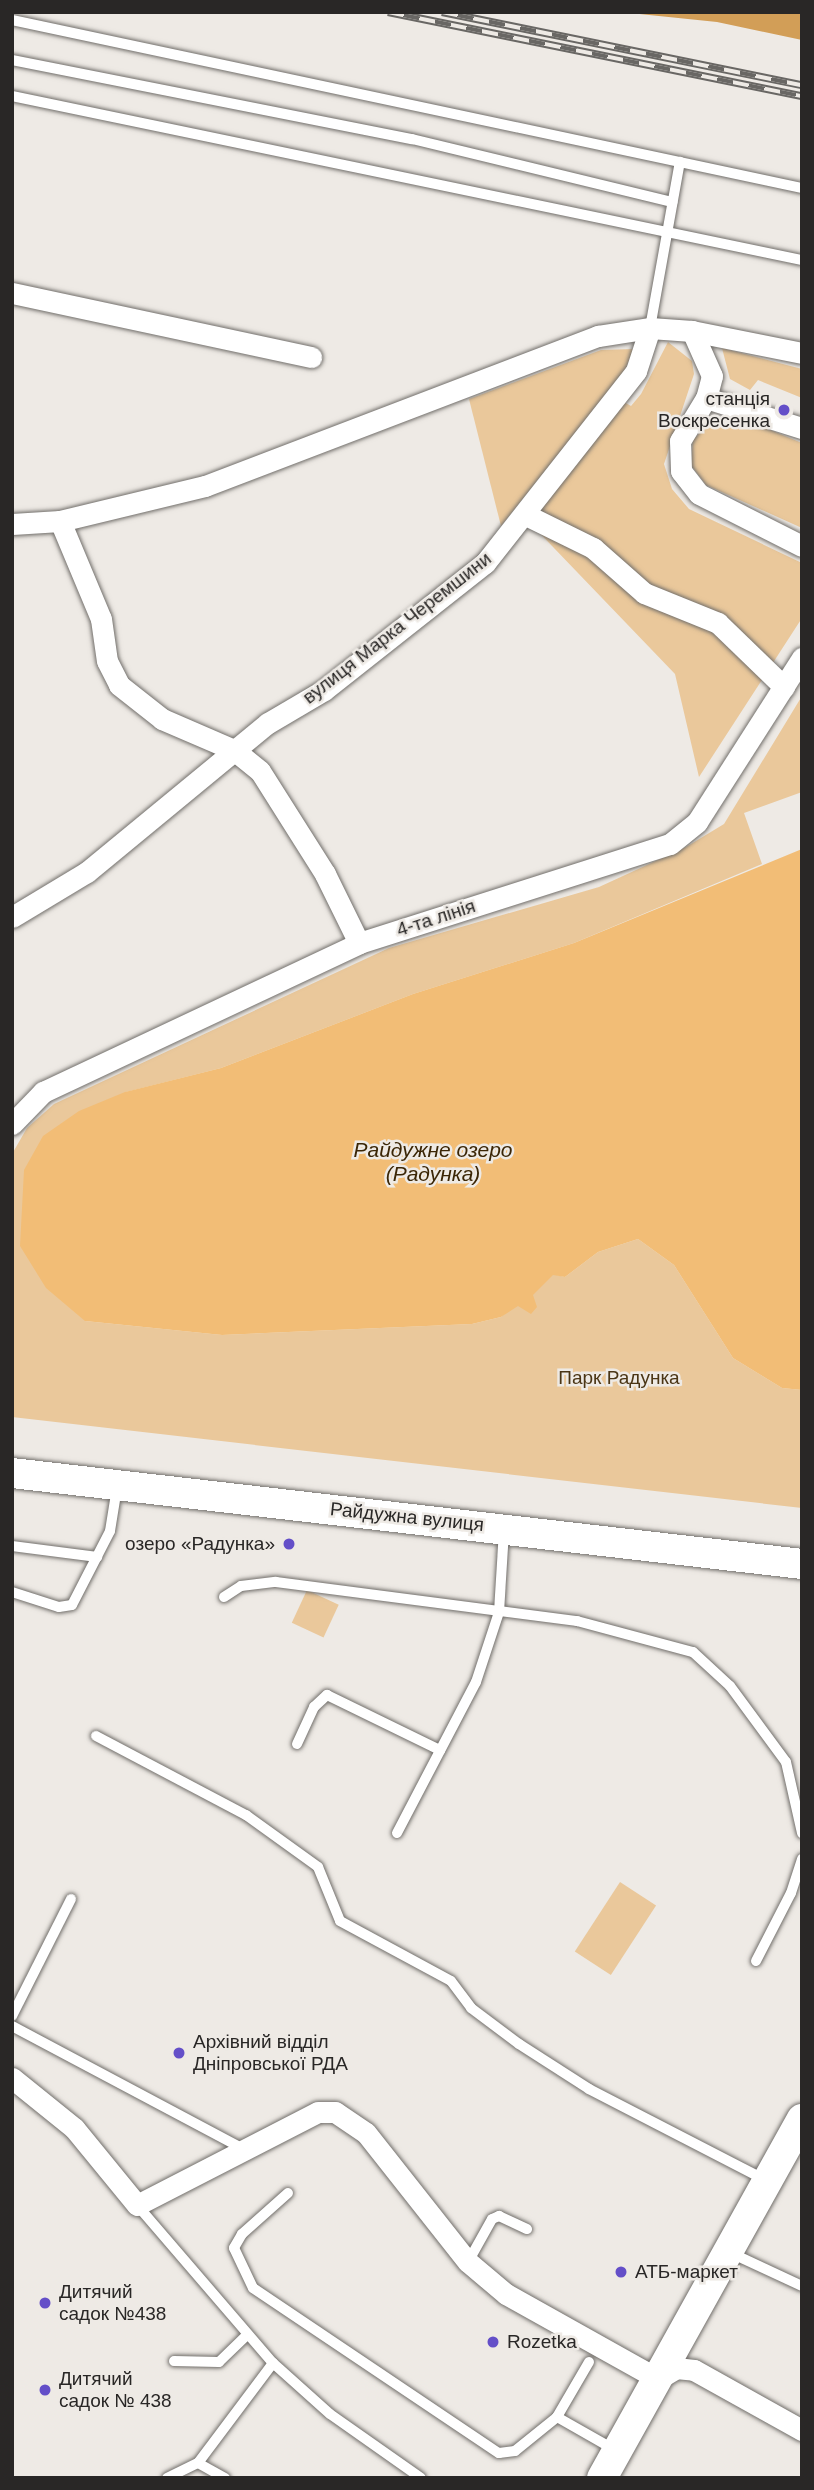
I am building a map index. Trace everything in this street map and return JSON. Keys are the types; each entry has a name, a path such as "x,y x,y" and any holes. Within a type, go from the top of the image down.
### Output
{"street":[{"path":"12,293 311,358"},
{"path":"12,524 60,521 205,486 598,336 650,328 692,331 802,353"},
{"name":"вулиця Марка Черемшини","path":"12,917 87,872 268,723 324,690 485,563 526,515 636,371 650,328"},
{"path":"692,331 712,376 706,398 680,441 681,471 699,494 802,546"},
{"path":"706,398 802,428"},
{"path":"526,515 593,548 644,593 718,623 784,687"},
{"path":"60,521 102,619 107,661 119,685 162,719 234,750 260,771 325,874 359,943"},
{"name":"4-та лінія","path":"12,1124 43,1092 359,943 670,844 697,822 802,658"},
{"name":"Райдужна вулиця","path":"12,1473 802,1564"},
{"path":"12,2078 74,2127 137,2205 318,2112 335,2112 366,2133 468,2262 506,2294 658,2379"},
{"path":"602,2478 802,2119"},
{"path":"681,2336 684,2356 694,2370"},
{"path":"658,2379 677,2368 694,2370 802,2430"}],"lane":[{"path":"12,20 802,188"},
{"path":"12,60 412,139 672,202"},
{"path":"12,96 802,260"},
{"path":"650,328 680,162"},
{"path":"12,1592 66,1608 110,1531 118,1485"},
{"path":"397,1833 476,1682 499,1612 505,1528"},
{"path":"12,1546 97,1557"},
{"path":"224,1597 241,1586 270,1582 577,1621 693,1652 730,1686 786,1762 802,1833"},
{"path":"297,1744 314,1707 327,1695 440,1750"},
{"path":"96,1736 246,1815 318,1867 340,1922 451,1981 471,2008 519,2044 589,2089 768,2181"},
{"path":"756,1961 791,1893 802,1859"},
{"path":"12,2016 71,1899"},
{"path":"12,2026 245,2150"},
{"path":"288,2193 242,2234 234,2248 253,2288 499,2453 515,2451 558,2417 589,2362"},
{"path":"137,2205 273,2363 330,2414 421,2478"},
{"path":"468,2262 492,2219 499,2216 527,2229"},
{"path":"728,2252 802,2287"},
{"path":"174,2361 219,2362 247,2336"},
{"path":"167,2478 198,2463 273,2363"},
{"path":"558,2417 617,2451"},
{"path":"198,2463 225,2478"}],"green space":[{"path":"668,342 692,361 694,374 664,464 672,489 689,509 802,563 802,618 699,777 675,674 529,522 624,402 631,406 641,394"},
{"path":"722,348 802,369 802,398 758,380 750,390 730,379"},
{"path":"634,349 624,372 501,526 469,399 601,350"},
{"path":"732,414 802,443 802,528 706,485 691,465 693,440 710,422"},
{"name":"Парк Радунка","path":"802,696 802,792 744,813 762,864 574,943 413,994 221,1068 126,1092 85,1321 222,1335 472,1324 501,1317 553,1274 565,1277 598,1252 638,1239 674,1265 733,1358 782,1388 802,1390 802,1508 12,1417 12,1154 27,1128 54,1104 389,948 599,887 686,847 724,824"},
{"path":"307,1590 339,1605 324,1637 292,1623"},
{"path":"620,1882 656,1905 611,1975 575,1952"}],"shaded area":[{"path":"620,12 802,12 802,40 717,22"}],"water":[{"name":"Райдужне озеро (Радунка)","path":"802,849 802,1390 782,1388 733,1358 674,1265 638,1239 598,1252 565,1277 553,1275 533,1295 537,1307 531,1314 518,1306 501,1317 472,1324 222,1335 85,1321 46,1288 20,1246 24,1170 43,1136 79,1111 125,1092 221,1068 413,994 574,943"}],"railway":[{"path":"388,12 802,96"},
{"path":"442,12 802,85"}],"place":[{"name":"станція Воскресенка","path":"784,410"},
{"name":"озеро «Радунка»","path":"289,1544"},
{"name":"Архівний відділ Дніпровської РДА","path":"179,2053"},
{"name":"АТБ-маркет","path":"621,2272"},
{"name":"Дитячий садок №438","path":"45,2303"},
{"name":"Rozetka","path":"493,2342"},
{"name":"Дитячий садок № 438","path":"45,2390"}]}
